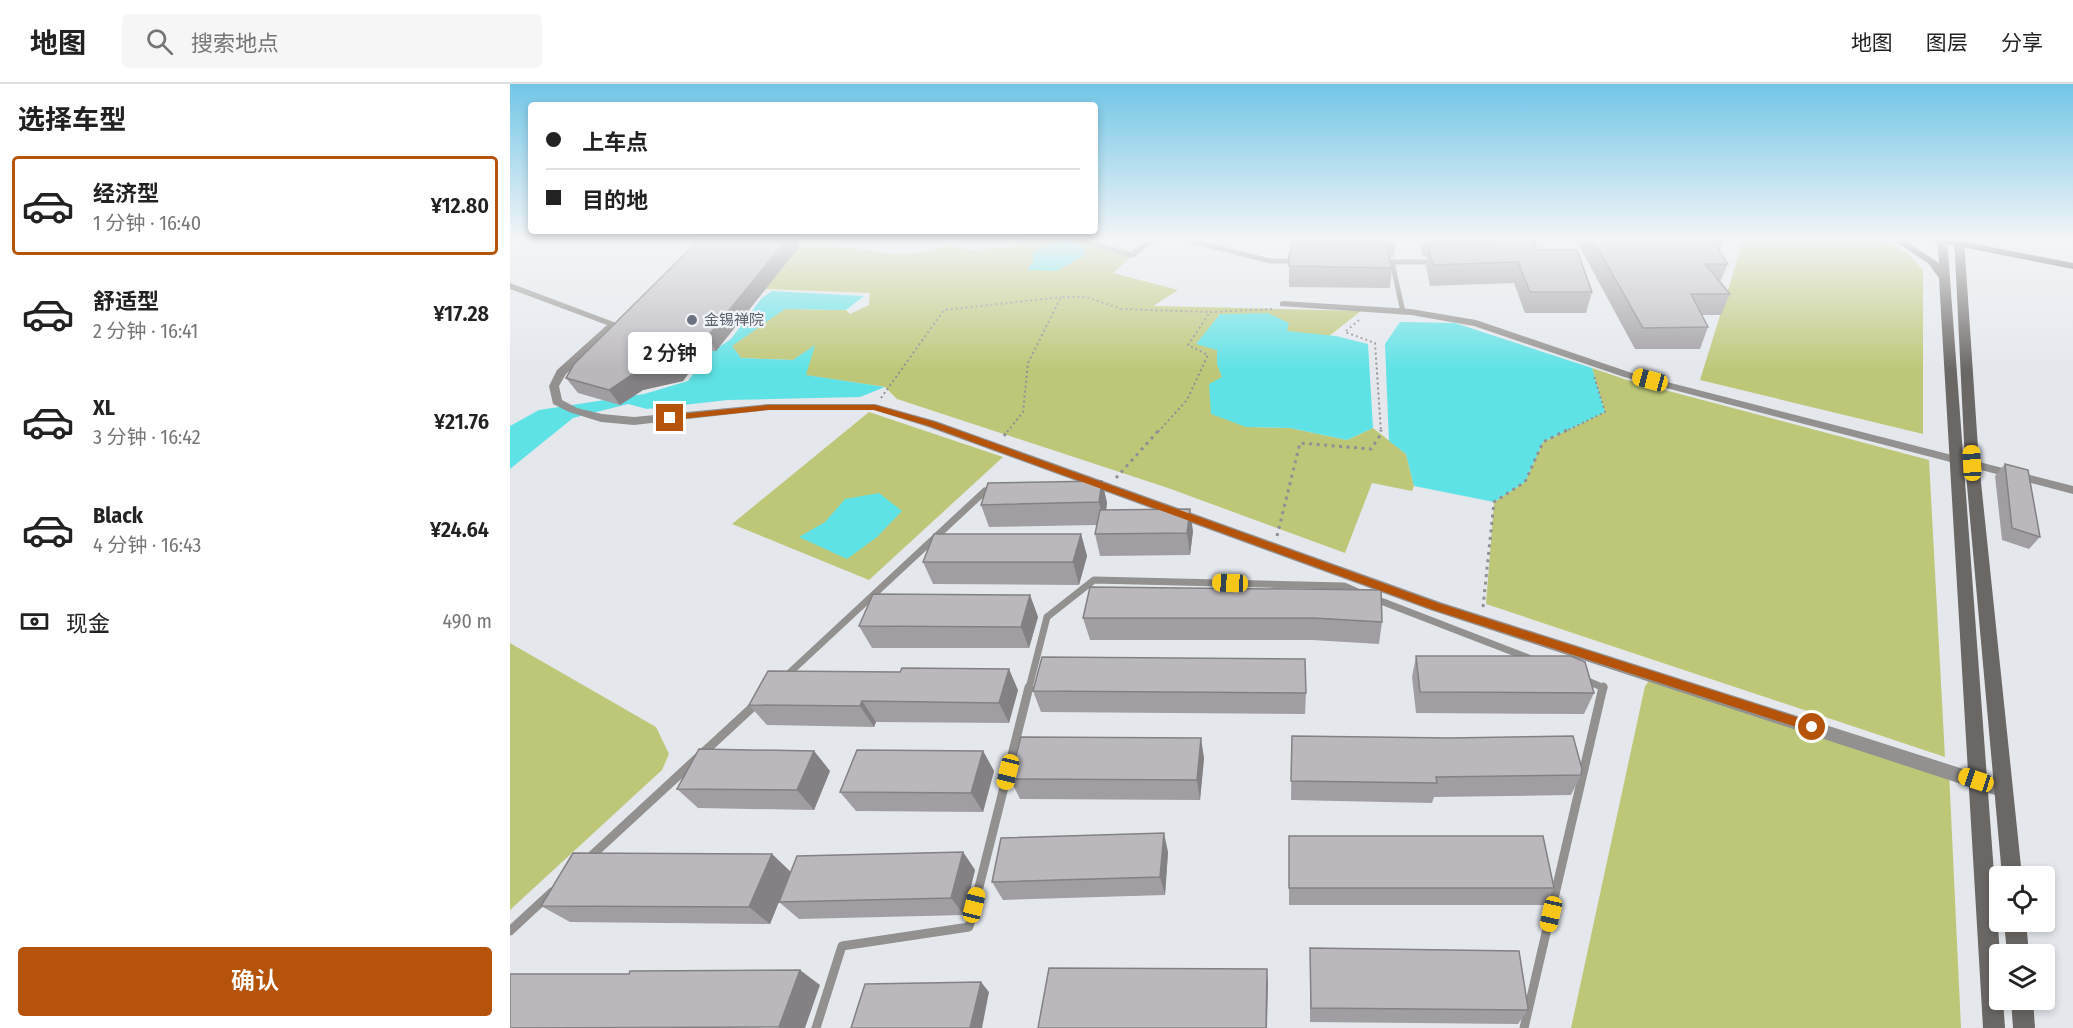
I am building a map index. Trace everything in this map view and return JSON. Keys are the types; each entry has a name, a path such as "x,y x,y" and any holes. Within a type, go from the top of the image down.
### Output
{"main road":[{"path":"1944,282 2011,866"},
{"path":"1953,282 1964,461 1976,780 1994,1028"},
{"path":"2023,1010 2024,1028"}],"street":[{"path":"510,285 614,324 561,372 554,386 557,402 573,410 601,418 634,421 768,407 875,407 932,424 1274,548 1397,600 1482,621 2004,790"},
{"path":"1283,304 1403,312 1476,323 1628,375 2073,490"}],"lane":[{"path":"1396,282 1403,312"},
{"path":"774,687 985,491"},
{"path":"816,1028 842,946 969,927 1047,617 1094,580 1344,586 1397,600 1548,665"},
{"path":"1524,1028 1604,687 1570,674"},
{"path":"580,866 765,695"},
{"path":"510,931 563,882"}],"path":[{"path":"995,447 1023,412 1028,363 1061,297"},
{"path":"875,407 944,310 1061,297 1086,297 1122,309 1210,312 1272,310 1283,304"},
{"path":"1274,548 1299,443 1371,449 1381,434 1375,343 1345,332 1372,310"},
{"path":"1107,487 1187,400 1208,355 1188,345 1210,312"},
{"path":"1482,621 1494,502 1525,483 1543,442 1605,412 1590,362"}],"green space":[{"path":"771,282 1148,282 1178,290 1153,306 1361,311 1329,336 1287,331 1196,343 1217,350 1223,380 1246,427 1290,428 1347,440 1373,428 1406,454 1414,486 1412,491 1372,483 1345,553 1168,488 897,399 885,387 805,375 814,346 793,360 741,358 731,345 785,309 846,310 850,314 869,305 870,293 765,289"},
{"path":"1730,282 1923,282 1923,434 1700,380"},
{"path":"1592,368 1627,380 1929,460 1945,757 1486,604 1494,502 1525,482 1543,442 1605,412"},
{"path":"869,412 1003,457 869,580 732,524"},
{"path":"510,643 656,727 669,754 662,770 510,910"},
{"path":"1653,676 1949,771 1961,1028 1571,1028 1645,686"}],"water":[{"path":"772,291 864,296 846,310 785,309 732,346 741,358 793,360 815,345 806,375 885,387 860,397 728,400 647,409 628,404 573,418 510,469 510,426 539,410 644,394 688,381 707,355 731,339 761,299"},
{"path":"1268,313 1289,323 1287,331 1336,336 1368,344 1373,428 1347,440 1290,428 1246,427 1211,414 1209,384 1222,377 1217,364 1217,350 1196,344 1220,314"},
{"path":"1400,322 1455,323 1592,368 1605,412 1543,442 1525,482 1494,502 1414,486 1406,454 1389,441 1385,344"},
{"path":"879,493 902,511 877,537 847,559 799,537 825,522 845,499"}],"building":[{"path":"657,282 752,282 708,336 696,336 673,366 633,374 609,390 566,378 574,364"},
{"path":"1526,282 1588,282 1592,292 1530,292"},
{"path":"1617,282 1720,282 1730,294 1691,294 1708,327 1643,328"},
{"path":"2005,464 2028,470 2040,537 2012,528"},
{"path":"1102,481 1099,502 981,505 988,483"},
{"path":"1190,509 1187,533 1095,534 1100,510"},
{"path":"934,534 1081,534 1073,562 923,562"},
{"path":"1090,587 1381,590 1382,622 1313,618 1083,618"},
{"path":"873,594 1030,595 1021,627 859,626"},
{"path":"1416,656 1571,656 1585,662 1594,693 1420,692"},
{"path":"1042,657 1305,659 1306,693 1033,691"},
{"path":"902,668 1009,669 999,703 862,701 860,706 749,705 768,671 900,672"},
{"path":"1292,736 1449,738 1573,736 1582,769 1581,775 1436,777 1437,783 1291,781"},
{"path":"1021,737 1201,738 1197,780 1010,779"},
{"path":"699,749 814,751 797,790 677,789"},
{"path":"857,750 983,751 971,793 840,792"},
{"path":"1164,833 1160,877 992,882 1001,838"},
{"path":"1289,836 1543,836 1554,888 1289,888"},
{"path":"963,852 951,898 779,902 797,856"},
{"path":"573,853 772,854 749,907 541,906"},
{"path":"1310,948 1519,951 1528,1010 1311,1008"},
{"path":"1049,968 1267,969 1266,1028 1038,1028"},
{"path":"800,970 779,1027 510,1028 510,974"},
{"path":"981,982 970,1028 851,1028 865,984"}],"place":[{"name":"金锡禅院","path":"692,320"}],"route":[{"path":"670,418 724,410 768,407 875,407 932,424 1435,606 1812,727"}]}
